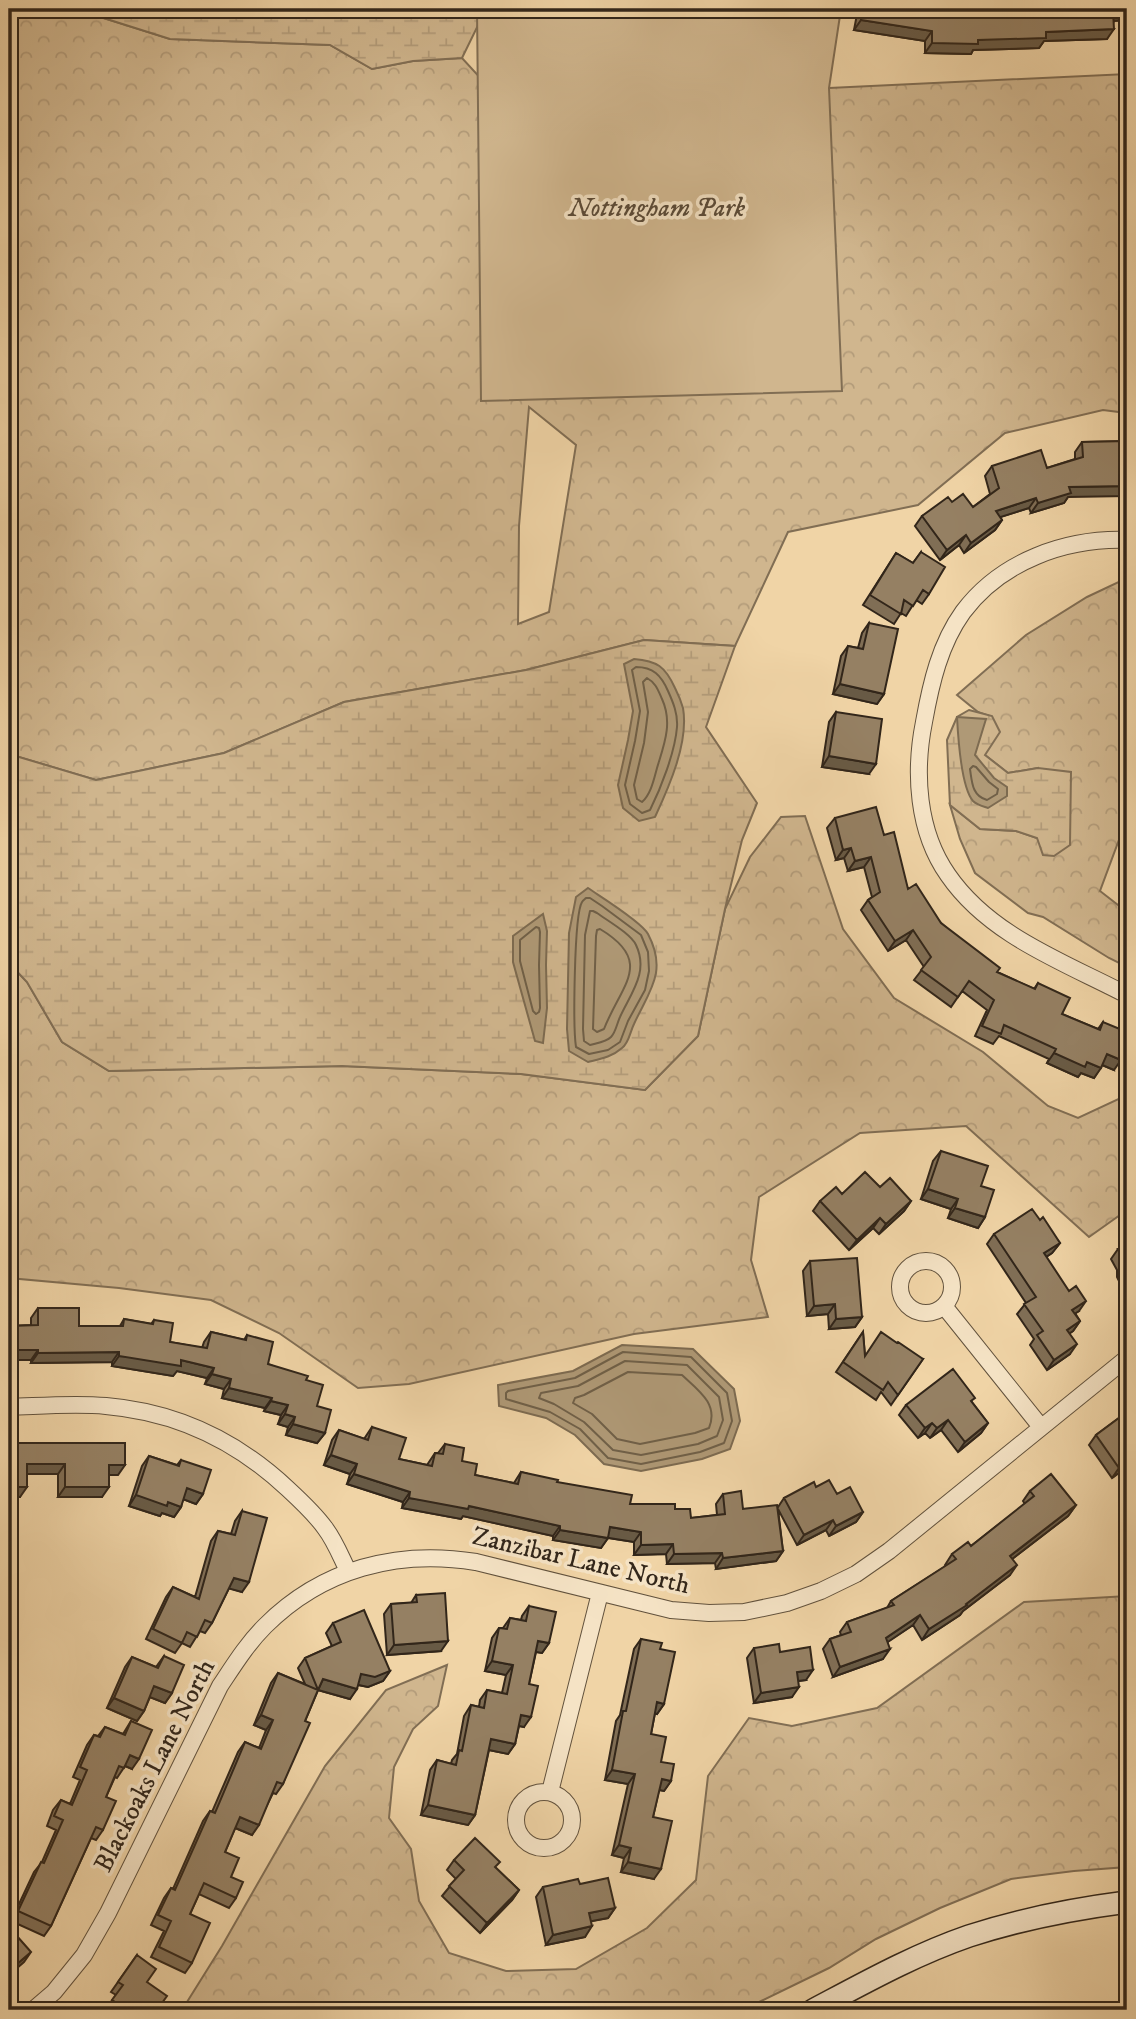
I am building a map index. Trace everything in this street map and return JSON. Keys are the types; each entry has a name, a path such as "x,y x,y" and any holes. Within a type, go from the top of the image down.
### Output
{"street":[{"path":"1127,540 1096,540 1046,551 1002,576 982,592 964,612 940,657 931,683 921,737 919,785 923,814 932,843 946,873 964,897 985,917 1012,935 1127,995"},
{"path":"944,1306 1041,1427"},
{"name":"Zanzibar Lane North","path":"348,1571 382,1562 447,1557 671,1610 744,1612 787,1603 821,1591 856,1574 889,1551 1127,1359"},
{"path":"9,1407 104,1406 136,1410 176,1420 208,1432 262,1466 304,1503 326,1529 348,1571"},
{"name":"Blackoaks Lane North","path":"33,2010 54,1992 84,1955 108,1913 220,1686 239,1656 264,1627 292,1602 348,1571"},
{"path":"550,1793 600,1593"},
{"path":"813,2010 900,1965 968,1937 1054,1913 1127,1902"}],"green space":[{"path":"9,9 75,9 170,39 330,45 372,69 413,61 462,58 507,107 1127,74 1127,413 1103,410 1005,433 918,505 788,532 735,646 644,640 526,670 344,702 224,753 96,780 9,754","holes":["529,407 576,445 549,612 518,624 519,526"]},
{"path":"75,9 486,9 462,58 413,61 372,69 330,45 170,39"},
{"name":"Nottingham Park","path":"477,9 841,9 829,88 842,391 481,401"},
{"path":"1127,578 1127,773 1121,784 1120,837 1100,891 1127,912 1127,967 1043,917 1028,913 975,873 960,839 950,805 980,829 1016,831 1037,838 1038,768 1008,773 985,755 992,717 978,712 957,695 1026,635 1087,597"},
{"path":"644,640 735,646 706,727 757,803 742,840 698,1036 645,1090 521,1074 342,1066 109,1071 62,1042 27,982 9,963 9,754 96,780 224,753 344,702 526,670"},
{"path":"969,710 992,716 1000,732 985,755 1008,773 1038,768 1071,772 1070,845 1054,856 1043,855 1037,838 1016,831 980,829 950,805 947,740 957,717"},
{"path":"805,816 843,929 894,998 983,1052 1048,1106 1078,1118 1127,1095 1127,1210 1089,1237 966,1126 860,1133 759,1197 751,1260 768,1317 634,1334 409,1384 358,1388 279,1333 211,1300 9,1278 9,963 27,982 62,1042 109,1071 342,1066 521,1074 645,1090 698,1036 725,909 750,857 781,817"},
{"path":"1127,1596 1127,1867 1011,1879 940,1908 876,1939 829,1968 757,2003 734,2010 182,2010 222,1946 325,1766 386,1690 447,1665 438,1706 413,1729 394,1767 389,1818 411,1849 419,1901 449,1953 506,1971 576,1969 647,1928 696,1880 708,1776 749,1718 792,1726 877,1708 1024,1602"}],"water":[{"path":"634,659 654,663 668,674 683,708 684,721 672,778 655,817 639,821 623,808 618,785 633,711 624,664"},
{"path":"957,717 986,719 975,755 994,778 1007,787 1007,796 988,808 973,801 969,794 961,761"},
{"path":"588,888 644,929 654,947 656,970 650,991 624,1046 610,1056 588,1062 569,1051 567,1029 569,933 576,897"},
{"path":"543,914 547,931 547,1008 543,1043 535,1041 513,962 513,936"},
{"path":"622,1345 693,1349 734,1389 740,1421 730,1449 702,1459 641,1471 604,1464 575,1435 546,1418 499,1406 498,1385 573,1371"}],"building":[{"path":"863,9 1127,10 1113,11 1114,29 1046,32 1046,38 978,40 978,44 932,43 932,31 861,20"},
{"path":"1127,441 1127,486 1069,487 1071,493 1038,503 1036,498 996,511 1002,520 971,543 966,535 947,550 922,516 948,497 952,502 963,494 973,507 999,488 992,466 1041,450 1047,468 1083,457 1082,442"},
{"path":"921,552 945,567 929,594 923,590 913,606 904,600 901,614 870,595 896,553 913,563"},
{"path":"869,623 898,629 884,694 840,684 848,646 863,649"},
{"path":"836,712 882,719 876,764 829,756"},
{"path":"876,807 884,835 894,832 908,889 916,884 941,923 1000,968 997,972 1035,989 1038,983 1070,998 1062,1014 1100,1030 1103,1022 1127,1032 1127,1044 1121,1060 1107,1054 1101,1068 1087,1062 1085,1067 1054,1053 1056,1049 1004,1025 1001,1034 982,1026 994,1000 969,981 958,997 921,970 931,957 913,930 895,941 868,900 880,892 871,857 855,861 851,848 843,850 835,818"},
{"path":"941,1151 988,1166 981,1186 994,1190 985,1217 955,1208 958,1199 928,1189"},
{"path":"865,1172 880,1187 890,1178 911,1201 886,1224 880,1218 857,1240 820,1201 836,1187 842,1194"},
{"path":"1032,1209 1040,1220 1043,1217 1060,1243 1044,1253 1069,1291 1076,1286 1086,1301 1072,1310 1080,1321 1067,1330 1077,1344 1054,1360 1037,1335 1043,1331 1024,1304 1036,1297 994,1234"},
{"path":"1118,1249 1127,1249 1127,1274 1124,1259"},
{"path":"857,1258 862,1317 836,1319 835,1304 814,1306 810,1261"},
{"path":"38,1308 79,1308 79,1326 123,1326 124,1319 153,1324 154,1320 173,1323 170,1342 207,1348 211,1332 246,1340 247,1335 273,1342 268,1364 308,1376 306,1380 323,1385 317,1406 331,1410 325,1433 293,1424 295,1417 285,1414 288,1405 271,1401 272,1398 229,1388 231,1379 212,1374 214,1368 181,1360 181,1366 119,1356 119,1352 38,1353 38,1350 9,1350 9,1326 38,1325"},
{"path":"863,1332 865,1356 881,1332 923,1359 898,1395 888,1382 883,1390 843,1362"},
{"path":"953,1369 975,1398 971,1401 988,1423 965,1442 948,1420 937,1428 932,1423 925,1428 906,1405"},
{"path":"1127,1412 1127,1462 1119,1468 1096,1435"},
{"path":"372,1427 406,1438 399,1459 432,1466 435,1453 443,1454 445,1444 464,1448 462,1461 477,1464 475,1475 518,1484 521,1472 558,1480 557,1482 632,1495 630,1504 675,1504 675,1509 690,1509 691,1518 725,1514 723,1494 741,1491 743,1509 777,1505 783,1551 723,1558 722,1553 674,1554 673,1544 641,1545 641,1532 610,1527 608,1538 560,1530 560,1526 469,1506 468,1509 409,1498 410,1492 354,1474 357,1464 331,1455 339,1430 368,1440"},
{"path":"10,1443 125,1443 125,1465 109,1465 109,1487 65,1487 65,1464 27,1464 27,1487 15,1487 15,1495 9,1495"},
{"path":"149,1456 179,1466 181,1460 211,1470 203,1494 187,1488 181,1507 168,1502 167,1506 136,1495"},
{"path":"1051,1474 1076,1505 1010,1556 1017,1565 967,1605 929,1629 920,1615 886,1638 890,1649 840,1667 830,1639 851,1632 847,1622 894,1605 891,1601 956,1559 952,1554 968,1542 971,1546 1034,1496 1030,1491"},
{"path":"829,1480 837,1494 850,1487 863,1512 836,1526 833,1520 804,1535 784,1498 814,1482 816,1487"},
{"path":"242,1511 267,1518 249,1582 234,1578 212,1623 205,1620 197,1637 187,1632 182,1643 153,1629 173,1587 199,1599 218,1531 235,1535"},
{"path":"445,1593 448,1641 394,1645 391,1604 417,1602 416,1595"},
{"path":"529,1606 556,1612 549,1643 538,1641 529,1684 538,1686 531,1717 521,1715 515,1744 491,1739 475,1815 428,1805 437,1760 456,1765 459,1750 462,1751 471,1705 484,1708 487,1690 507,1694 513,1665 492,1661 499,1628 507,1629 510,1618 526,1621"},
{"path":"364,1610 390,1671 375,1677 361,1674 357,1689 323,1679 318,1690 305,1658 341,1642 333,1623"},
{"path":"641,1639 662,1643 660,1649 675,1652 664,1704 657,1702 651,1734 666,1737 661,1762 674,1764 671,1781 662,1779 653,1817 672,1821 661,1869 628,1862 631,1848 619,1845 635,1774 612,1770"},
{"path":"779,1644 780,1652 810,1647 813,1670 797,1672 799,1687 761,1693 754,1648"},
{"path":"164,1656 184,1665 172,1693 154,1686 144,1711 114,1698 132,1657 158,1668"},
{"path":"278,1673 318,1690 305,1721 310,1723 283,1784 277,1782 259,1825 240,1817 225,1852 239,1858 231,1877 243,1882 236,1898 204,1883 190,1914 210,1923 192,1963 159,1947 171,1921 158,1915 171,1888 175,1890 210,1811 215,1813 245,1742 261,1749 273,1720 261,1715"},
{"path":"131,1721 152,1730 139,1759 130,1755 124,1768 119,1766 106,1797 116,1801 103,1830 96,1827 51,1926 18,1911 63,1820 54,1816 61,1800 72,1805 87,1770 80,1767 94,1735 100,1737 105,1727 125,1735"},
{"path":"475,1838 500,1862 495,1867 519,1890 487,1923 449,1886 464,1870 454,1860"},
{"path":"608,1878 615,1908 589,1913 592,1926 553,1935 543,1887 578,1879 580,1884"},
{"path":"16,1935 31,1952 9,1971 9,1941"},
{"path":"137,1955 156,1969 147,1982 167,1996 157,2010 117,2010 120,2005 112,2000 123,1985 118,1982"}]}
